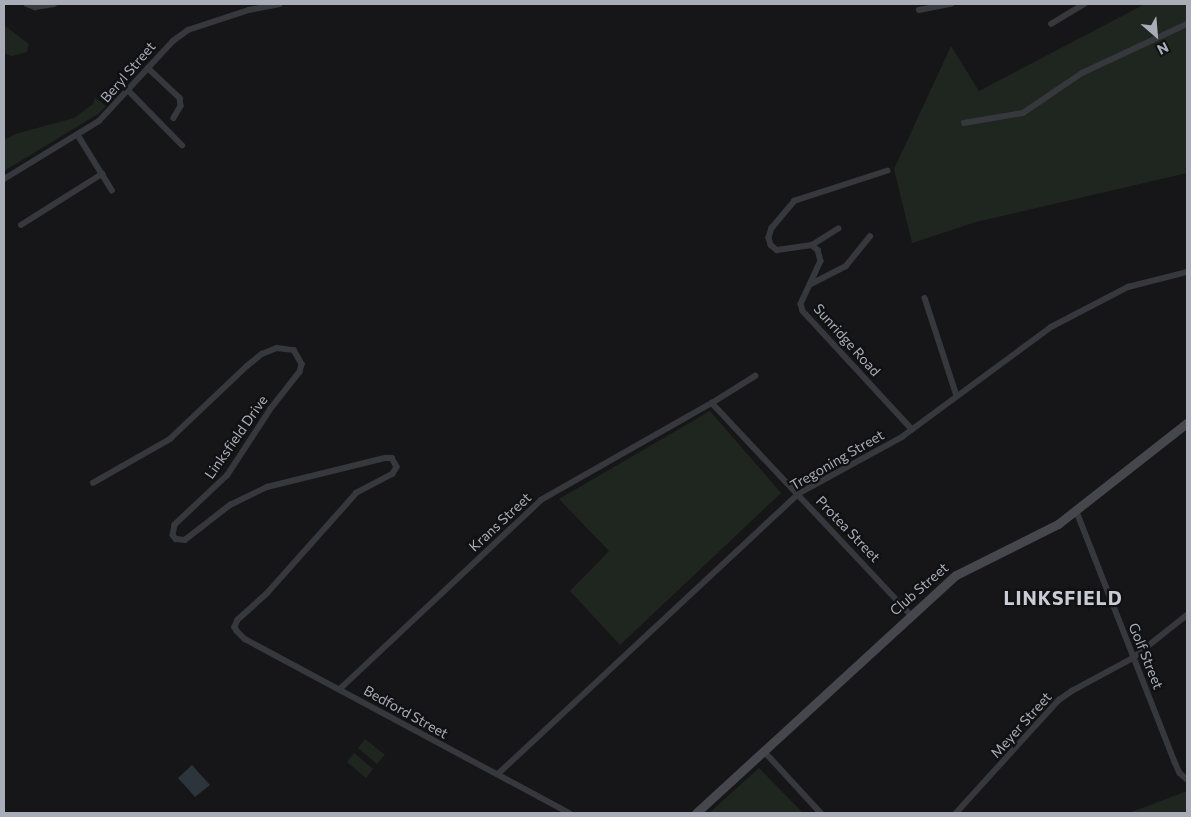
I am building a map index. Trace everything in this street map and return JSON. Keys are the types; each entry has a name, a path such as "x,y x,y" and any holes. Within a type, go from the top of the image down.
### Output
{"main road":[{"name":"Club Street","path":"696,813 910,614 956,575 1046,532 1077,512 1187,423"}],"street":[{"path":"27,4 35,7 54,4"},
{"name":"Beryl Street","path":"4,179 105,117 173,41 188,30 249,10 279,4"},
{"path":"919,10 951,4"},
{"path":"1051,24 1084,4"},
{"path":"964,124 1023,113 1082,73 1187,24"},
{"path":"148,68 180,98 181,106 174,118"},
{"path":"128,91 182,145"},
{"path":"78,135 112,190"},
{"path":"838,229 812,245 777,250 771,245 769,234 781,216 799,199 888,172"},
{"path":"21,225 102,174"},
{"path":"811,284 846,266 870,236"},
{"name":"Sunridge Road","path":"812,245 818,250 821,261 801,304 803,311 912,430"},
{"name":"Tregoning Street","path":"498,774 798,494 895,442 1051,326 1128,287 1187,272"},
{"path":"925,298 957,396"},
{"name":"Linksfield Drive","path":"93,483 170,439 246,366 262,354 277,348 294,350 302,364 300,372 272,408 228,475 175,524 172,530 174,538 180,540 188,538 230,505 266,487 385,458 394,460 396,471 389,477 357,493 267,594 238,620 235,627"},
{"name":"Krans Street","path":"340,690 535,504 712,403 755,376"},
{"name":"Protea Street","path":"712,403 910,614"},
{"name":"Golf Street","path":"1077,512 1175,762 1180,774 1187,779"},
{"name":"Meyer Street","path":"956,813 1059,700 1133,658 1187,615"},
{"name":"Bedford Street","path":"235,627 242,637 570,813"},
{"path":"764,751 821,813"}],"shaded area":[{"path":"1145,4 1187,4 1187,173 976,222 912,243 894,169 951,46 979,91"},
{"path":"4,25 29,44 27,52 12,56 4,53"},
{"path":"95,98 106,106 98,114 4,171 4,140 15,134 74,118 93,104"},
{"path":"710,411 781,493 620,645 570,591 609,551 559,499"},
{"path":"365,739 385,755 377,764 358,748"},
{"path":"354,753 373,769 366,778 347,762"},
{"path":"192,765 210,785 195,797 178,778"},
{"path":"759,768 803,813 709,813"},
{"path":"1187,791 1187,813 1129,813"}],"district":[{"name":"LINKSFIELD","path":"1063,598"}]}
